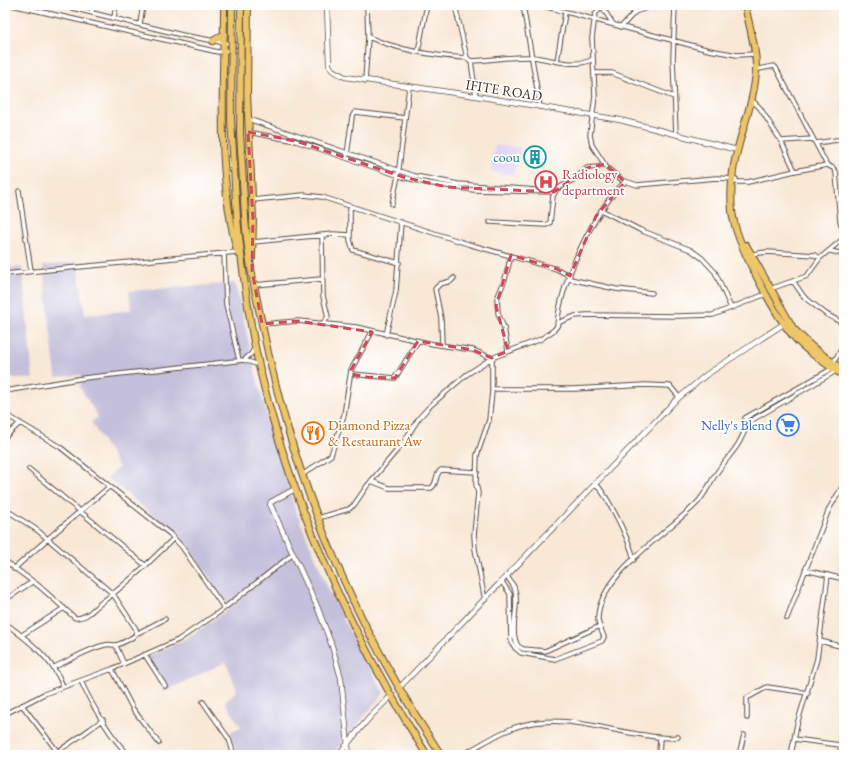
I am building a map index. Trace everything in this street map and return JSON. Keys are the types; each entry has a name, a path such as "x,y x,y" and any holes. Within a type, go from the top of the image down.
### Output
{"main road":[{"path":"224,5 223,106 225,167 229,220 242,271"},
{"path":"232,5 232,120 237,217 242,271 259,365 295,489 311,532 339,596 391,696 427,755"},
{"path":"241,5 240,133 245,216 254,284 280,403 301,475 317,518 362,620 420,724 441,755"},
{"path":"248,5 248,132 252,200 252,270"},
{"path":"744,5 755,54 756,69 754,85 737,150 731,210 736,232 786,322 810,346 844,376"},
{"path":"748,5 759,69 758,85 740,152 734,181 736,217 768,292"},
{"path":"213,41 224,34"},
{"path":"834,367 844,372"}],"street":[{"path":"12,5 224,52 248,47"},
{"path":"60,5 224,44 248,47"},
{"path":"92,12 93,5"},
{"path":"114,18 116,5"},
{"path":"140,24 143,5"},
{"name":"IFITE ROAD","path":"327,5 329,65 338,74 365,82 476,96 593,116 676,134 737,150"},
{"path":"365,82 368,37 367,5"},
{"path":"373,5 391,5"},
{"path":"418,52 427,5"},
{"path":"455,5 467,58"},
{"path":"523,5 540,107"},
{"path":"540,5 565,13 737,55 755,54"},
{"path":"613,24 601,5 593,20 593,116 590,135 592,145 605,164 617,177 625,182 645,184 716,178 748,182 827,165"},
{"path":"630,5 635,12"},
{"path":"621,27 635,12 655,5"},
{"path":"675,5 673,40 676,134"},
{"path":"557,61 565,13"},
{"path":"368,37 386,44 418,52 467,58 471,61 533,58 557,61 587,62 594,59"},
{"path":"471,61 476,96"},
{"path":"557,325 575,316 586,315 713,315 811,273 820,258 830,251 844,236 840,221 836,172 833,168 827,165 776,68 774,66 759,69"},
{"path":"594,73 612,73 674,97"},
{"path":"392,204 398,173 409,87"},
{"path":"754,102 760,108 781,141 795,171"},
{"path":"347,156 352,117 355,112 405,118"},
{"path":"248,119 427,184 474,190 554,192 587,168 599,167 605,164"},
{"path":"261,133 264,124"},
{"path":"274,136 276,129"},
{"path":"248,132 274,136 347,156"},
{"path":"781,141 813,139"},
{"path":"816,144 844,139"},
{"path":"317,518 349,509 403,443 419,418 430,406 466,375 492,358 541,339 554,330 557,325 558,314 570,277 586,238 600,210 625,182"},
{"path":"20,191 31,271"},
{"path":"490,222 550,223 554,192"},
{"path":"252,200 316,195 557,269 570,277 616,289 652,293"},
{"path":"350,206 350,235 353,250 399,263"},
{"path":"600,210 640,230 691,250 702,258 715,272 731,308"},
{"path":"386,334 395,298 399,263 401,222"},
{"path":"253,242 350,235"},
{"path":"322,236 323,296 328,317 322,324"},
{"path":"830,251 844,254"},
{"path":"5,274 237,252"},
{"path":"752,254 767,252 815,255 820,258"},
{"path":"224,254 226,304 242,360"},
{"path":"508,351 504,328 498,313 497,299 505,279 511,256"},
{"path":"442,346 441,318 435,289 440,284 451,281 454,278"},
{"path":"254,284 322,279"},
{"path":"793,281 804,297 826,314 844,324"},
{"path":"262,324 298,321 356,328 442,346 473,350 492,358"},
{"path":"399,688 485,600 595,483 679,398 706,375 786,322"},
{"path":"301,475 331,455 344,414 354,362 372,332"},
{"path":"351,374 395,378 418,341"},
{"path":"747,423 834,367 844,345"},
{"path":"242,360 251,354 255,346"},
{"path":"485,600 475,549 474,535 478,493 477,455 489,420 492,389 492,358"},
{"path":"5,392 84,378 242,360 259,365"},
{"path":"502,582 510,594 511,641 512,646 517,651 555,659 604,639 600,626 599,613 605,593 622,571 639,554 698,503 716,474 736,450 743,436 747,423 745,418 834,367"},
{"path":"492,389 574,389 645,385 670,386 679,398"},
{"path":"5,414 60,447 174,538 182,546 224,608"},
{"path":"5,437 20,423"},
{"path":"29,469 146,566"},
{"path":"371,481 389,488 431,488 435,485 437,474 441,470 477,472"},
{"path":"595,483 605,495 632,551 634,560"},
{"path":"787,618 829,509 844,484"},
{"path":"14,569 46,539 109,487"},
{"path":"295,489 271,502 270,504 324,622 338,664 349,755"},
{"path":"5,509 37,530 113,594 136,629 136,634"},
{"path":"5,561 76,618 80,618 85,616 113,594 146,566 174,538"},
{"path":"632,551 639,554"},
{"path":"5,714 63,686 112,669 178,640 224,608 293,554"},
{"path":"805,570 844,579"},
{"path":"791,755 794,739 808,694 820,642 828,575"},
{"path":"507,576 515,594 515,635 518,646 523,649 545,651 600,626"},
{"path":"5,600 32,582"},
{"path":"22,635 64,608"},
{"path":"54,667 81,655 90,649 105,645 116,646 166,619"},
{"path":"5,623 22,635 54,667 63,686"},
{"path":"820,642 844,646"},
{"path":"116,646 124,664"},
{"path":"145,654 165,686"},
{"path":"112,669 133,709 159,743"},
{"path":"81,681 88,698 119,746 129,755"},
{"path":"746,718 747,698 762,689 774,687 808,694"},
{"path":"338,755 391,696"},
{"path":"203,702 229,739 234,755"},
{"path":"22,705 57,751 59,751"},
{"path":"56,755 59,751 103,720"},
{"path":"462,755 503,733 521,725 531,723 571,722 620,732 660,737 678,737"},
{"path":"739,755 744,735"},
{"path":"841,755 840,745 844,735"},
{"path":"659,755 660,737"},
{"path":"794,739 840,745"}],"highlighted area":[{"path":"248,132 296,141 403,177 447,187 554,192 587,168 605,164 625,182 596,216 570,276 557,269 511,255 496,306 508,351 492,358 473,350 418,341 395,378 367,377 351,374 351,370 372,332 298,321 262,324 252,270 253,218"}],"shaded area":[{"path":"495,145 521,148 513,175 491,172"},
{"path":"77,262 85,315 131,310 129,291 235,283 259,387 295,509 329,590 353,638 384,693 332,755 237,755 230,732 241,727 225,702 237,690 226,662 165,691 145,658 189,637 230,608 194,555 174,532 107,478 119,467 91,422 98,417 80,387 82,375 56,377 43,266"},
{"path":"22,267 33,379 5,378 5,268"}],"place":[{"name":"coou","path":"535,157"},
{"name":"Radiology department","path":"546,182"},
{"name":"Nelly's Blend","path":"788,425"},
{"name":"Diamond Pizza & Restaurant Aw","path":"313,433"}]}
